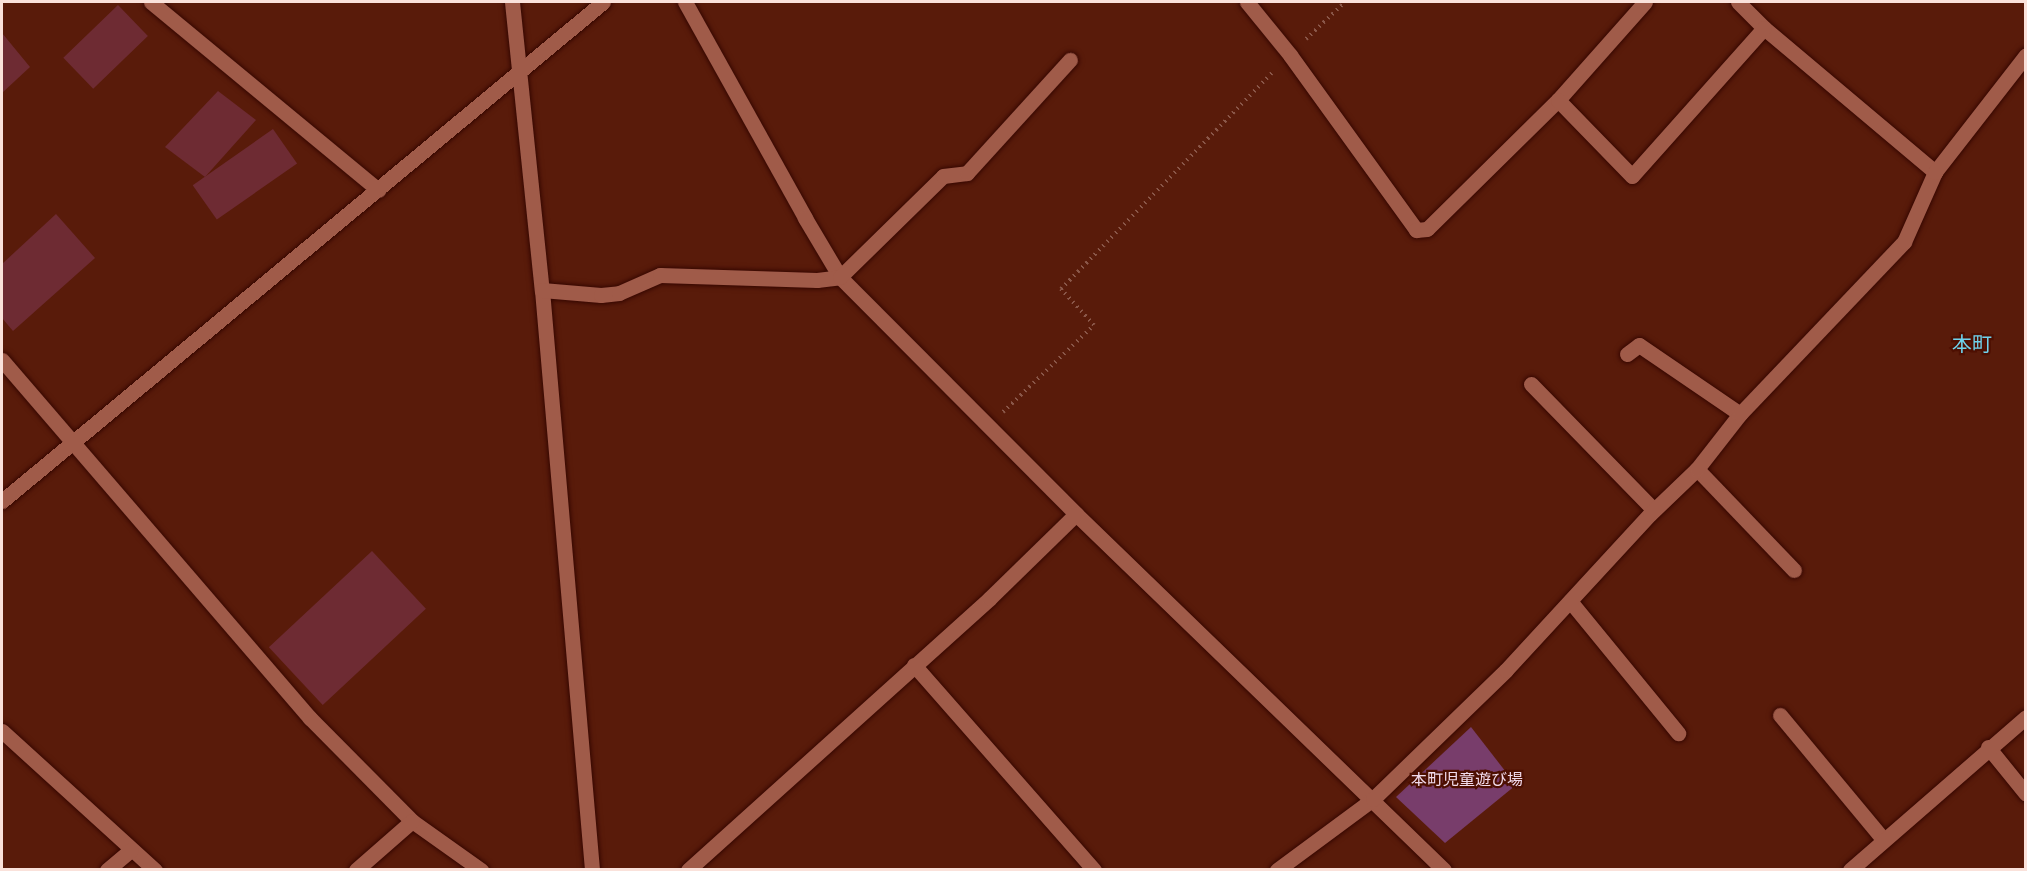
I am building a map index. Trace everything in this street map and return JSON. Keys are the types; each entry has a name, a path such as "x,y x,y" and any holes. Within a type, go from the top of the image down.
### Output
{"street":[{"path":"152,2 378,190"},
{"path":"512,2 542,290 592,870"},
{"path":"2,501 603,2"},
{"path":"685,2 840,277 987,427 1444,870"},
{"path":"1247,2 1290,55 1416,230 1427,229 1558,100 1645,2"},
{"path":"1738,2 1764,28 1935,172"},
{"path":"1558,100 1632,176 1764,28"},
{"path":"1277,870 1373,799 1506,670 1654,510 1697,469 1740,414 1904,242 1935,172 2025,55"},
{"path":"542,290 601,295 619,292 660,275 817,280 840,277 943,176 967,174 1070,60"},
{"path":"1627,354 1639,345 1740,414"},
{"path":"2,360 310,718 412,821 481,870"},
{"path":"1531,384 1654,510"},
{"path":"1697,469 1794,570"},
{"path":"688,870 990,598 1076,514"},
{"path":"1570,601 1678,733"},
{"path":"914,665 1094,870"},
{"path":"1780,715 1884,839"},
{"path":"1850,870 2025,717"},
{"path":"2,731 155,870"},
{"path":"1988,747 2025,794"},
{"path":"357,870 412,821"},
{"path":"107,870 131,850"}],"path":[{"path":"987,427 1094,325 1061,289 1290,55 1345,2"}],"green space":[{"name":"本町児童遊び場","path":"1471,727 1516,785 1445,843 1396,797"}],"building":[{"path":"118,5 148,36 93,89 63,58"},
{"path":"2,33 30,67 2,93"},
{"path":"218,91 256,120 205,177 165,147"},
{"path":"273,129 297,163 217,220 193,185"},
{"path":"56,214 95,258 13,331 2,318 2,264"},
{"path":"372,551 426,609 323,705 269,647"}],"district":[{"name":"本町","path":"1972,344"}]}
